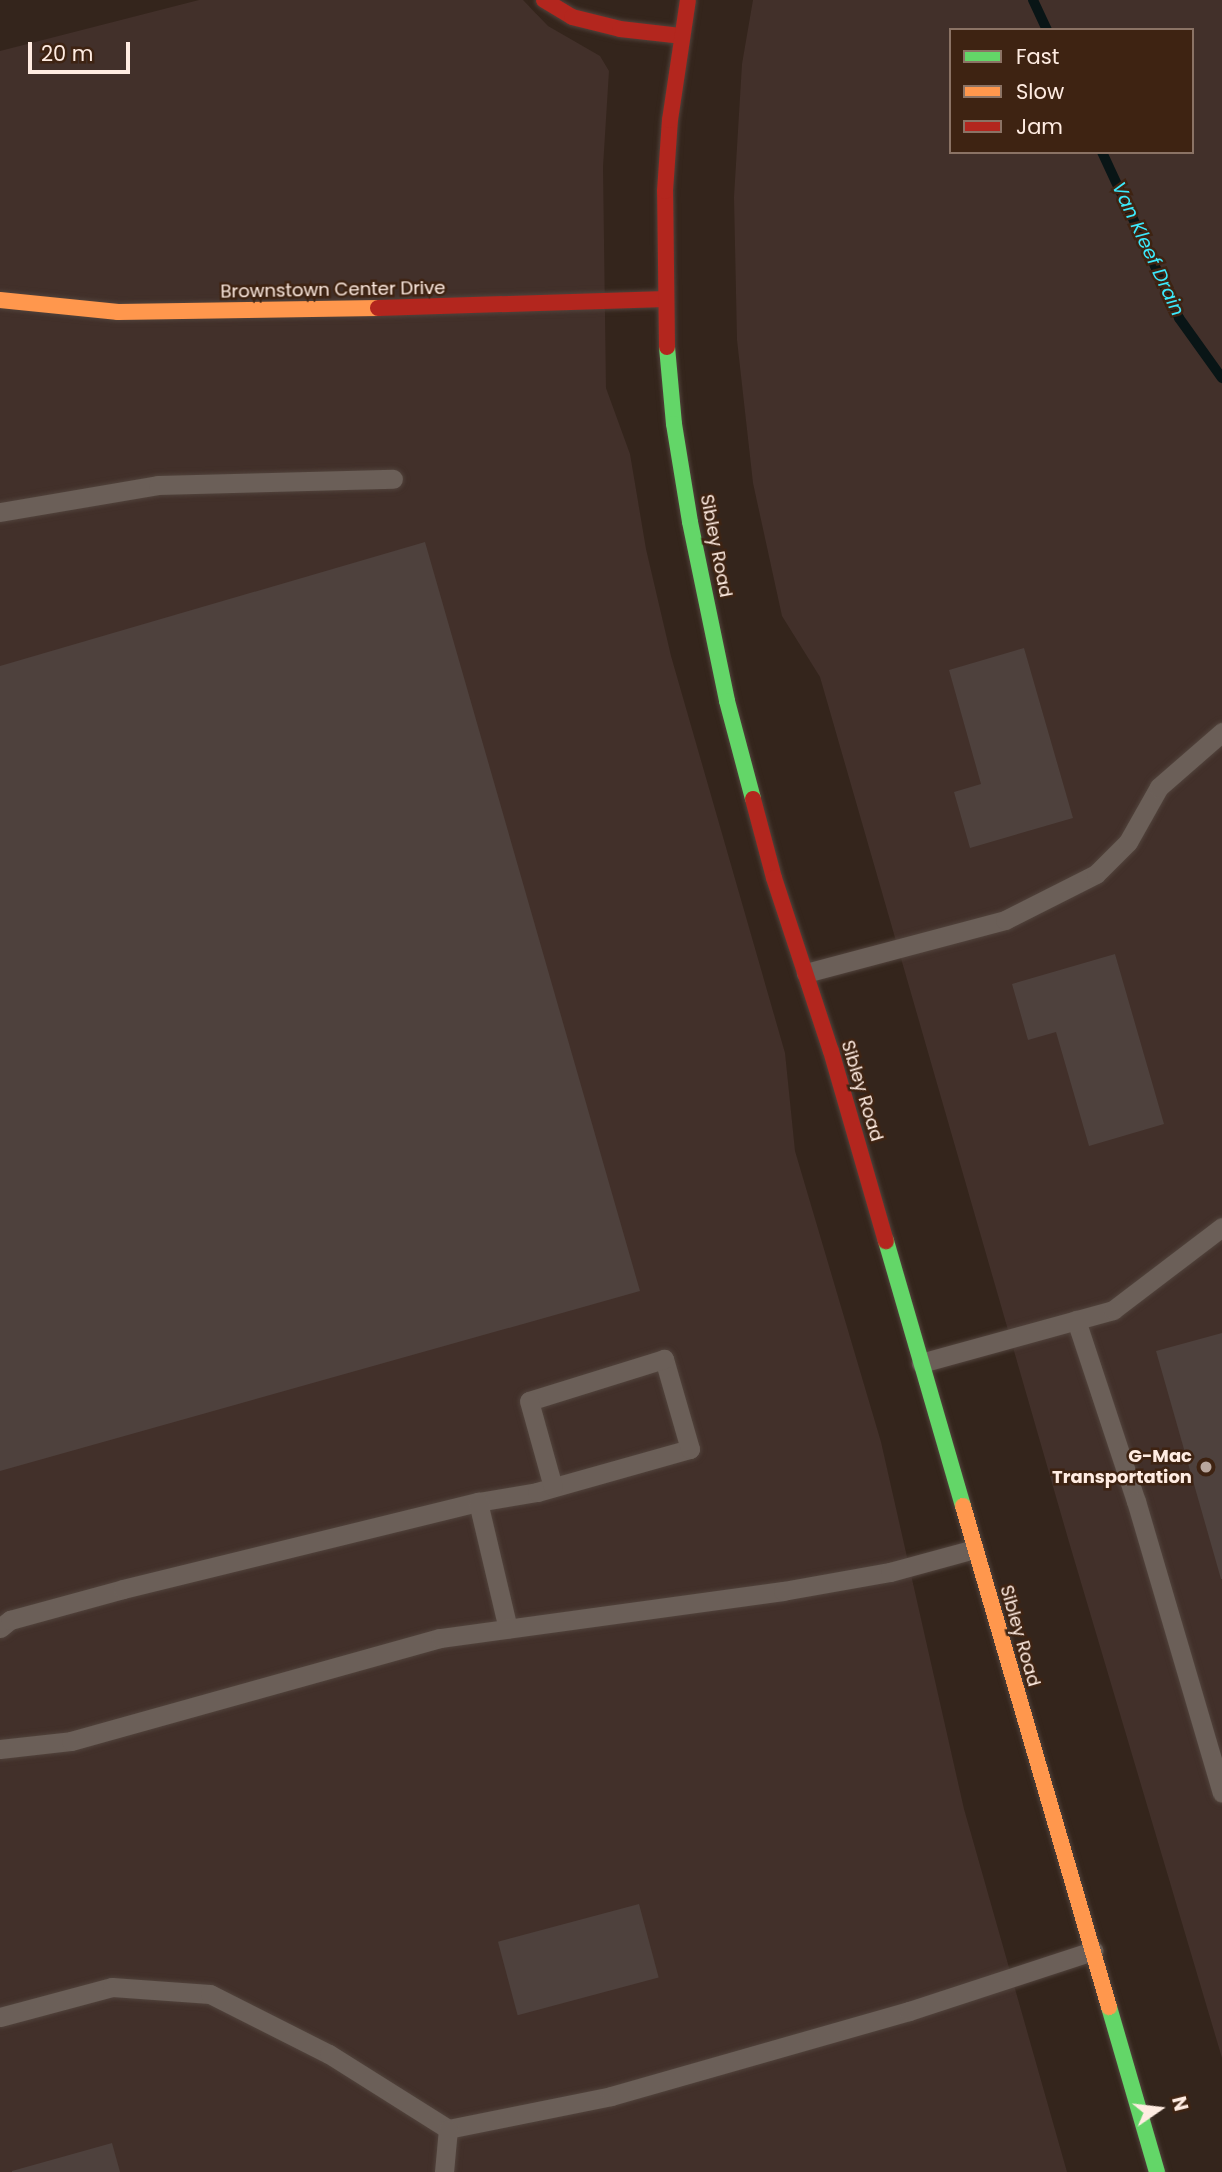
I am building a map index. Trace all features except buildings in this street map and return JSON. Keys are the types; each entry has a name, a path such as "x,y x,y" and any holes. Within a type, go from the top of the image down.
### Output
{"main road":[{"path":"544,0 572,17 620,29 681,36"},
{"name":"Sibley Road","path":"688,0 681,36 665,191 667,355 674,424 727,701 774,878 806,973 1157,2172"},
{"name":"Brownstown Center Drive","path":"0,300 118,312 486,307 666,299"}],"lane":[{"path":"0,512 158,485 393,479"},
{"path":"806,973 1005,920 1096,874 1128,842 1159,787 1222,732"},
{"path":"921,1363 1113,1310 1222,1227"},
{"path":"1076,1320 1136,1501 1222,1793"},
{"path":"0,1628 10,1620 122,1589 478,1502 554,1487 690,1449 664,1359 528,1401 554,1487"},
{"path":"478,1502 508,1629"},
{"path":"0,1749 71,1741 440,1638 783,1591 890,1572 974,1549"},
{"path":"0,2017 112,1987 210,1994 329,2054 447,2129 611,2096 909,2011 1093,1951"},
{"path":"444,2172 447,2129"}],"shaded area":[{"path":"199,0 523,0 548,26 600,56 609,71 603,167 606,388 630,454 646,549 671,656 785,1053 795,1151 881,1442 964,1809 1067,2172 0,2172 0,51"},
{"path":"753,0 1222,0 1222,2058 1069,1542 820,677 782,616 753,483 737,340 734,197 742,64"}],"waterway":[{"name":"Van Kleef Drain","path":"1033,0 1046,28"},
{"name":"Van Kleef Drain","path":"1103,154 1179,318 1222,378"}],"traffic: fast":[{"path":"667,347 674,424 690,522 727,701 753,799"},
{"path":"886,1241 963,1506"},
{"path":"1109,2007 1157,2172"}],"traffic: slow":[{"path":"0,300 118,312 378,308"},
{"path":"963,1506 1109,2007"}],"traffic: jam":[{"path":"544,0 572,17 620,29 681,36"},
{"path":"667,347 665,191 670,120 688,0"},
{"path":"378,308 666,299"},
{"path":"753,799 774,878 831,1051 886,1241"}],"place":[{"name":"G-Mac Transportation","path":"1206,1467"}]}
